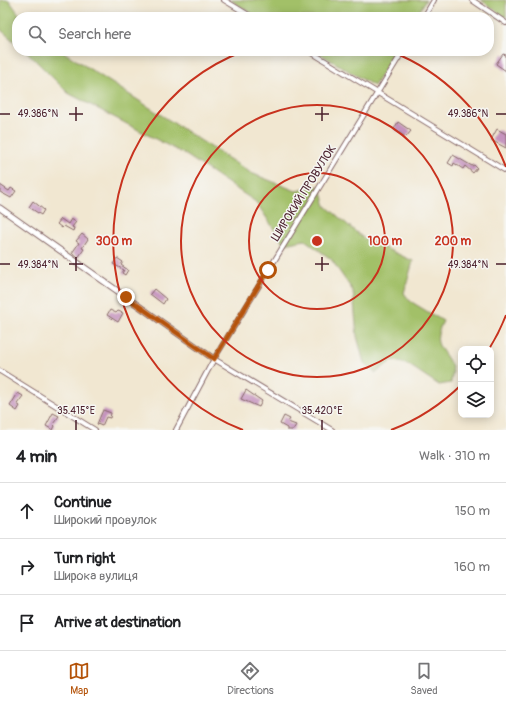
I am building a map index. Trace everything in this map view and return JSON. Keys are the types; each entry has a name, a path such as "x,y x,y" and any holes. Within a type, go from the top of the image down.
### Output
{"street":[{"path":"224,0 244,12"},
{"path":"427,12 434,0"},
{"path":"472,0 490,12"},
{"path":"494,15 506,23"},
{"path":"317,56 506,171"},
{"name":"ШИРОКИЙ ПРОВУЛОК","path":"176,430 214,359 400,56"},
{"path":"0,208 214,359 332,430"},
{"path":"0,371 95,430"}],"green space":[{"path":"0,0 9,0 17,12 12,12 12,40 0,29"},
{"path":"230,0 426,0 419,12 250,12"},
{"path":"481,0 506,0 506,18"},
{"path":"31,56 70,56 251,173 296,191 320,186 326,206 363,238 413,261 404,293 410,301 443,321 439,330 438,341 439,346 453,369 451,383 439,385 409,365 392,360 376,373 364,363 357,336 353,291 331,259 305,240 284,244 256,202 186,155 68,93"},
{"path":"323,56 393,56 374,86"}],"building":[{"path":"503,54 506,55 506,71 496,64"},
{"path":"398,122 411,131 406,137 394,129"},
{"path":"497,129 506,134 506,148 491,140"},
{"path":"453,155 472,166 474,165 477,168 473,173 465,166 463,169 454,163 453,166 448,163"},
{"path":"0,185 9,191 11,188 16,191 11,198 0,192"},
{"path":"33,201 44,210 41,215 29,207"},
{"path":"61,219 68,224 71,219 76,222 72,227 74,228 73,231 64,226 62,228 57,224"},
{"path":"82,234 88,239 78,258 72,253 79,243 76,241"},
{"path":"117,258 123,262 121,265 128,270 125,275 122,273 124,270 113,264"},
{"path":"154,289 166,299 163,304 150,294"},
{"path":"110,310 116,313 118,311 123,313 118,322 107,315"},
{"path":"246,390 262,401 259,407 241,399"},
{"path":"18,393 23,396 17,404 20,406 17,411 10,406"},
{"path":"103,410 111,413 110,418 106,417 102,426 97,424"},
{"path":"53,413 59,416 53,424 55,426 53,430 46,426"},
{"path":"284,416 290,419 288,422 296,425 293,430 287,430 287,428 280,424"}],"route":[{"path":"126,297 214,359 268,270"}]}
